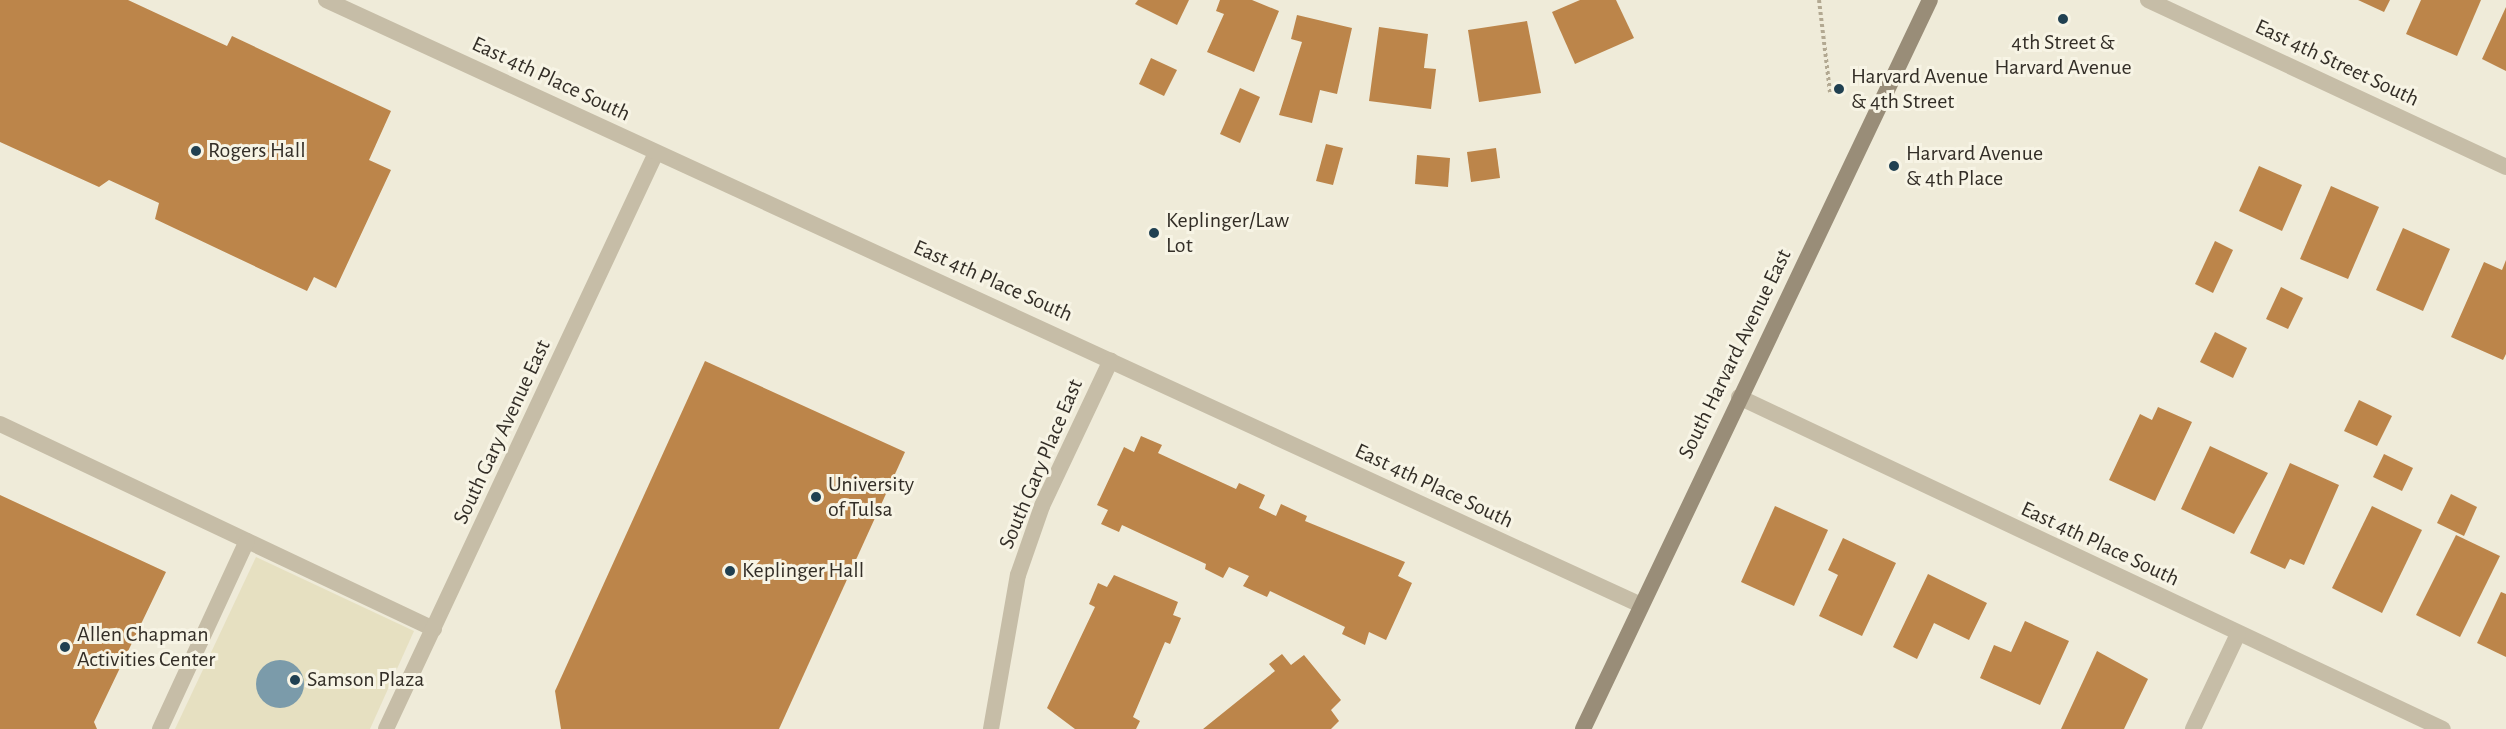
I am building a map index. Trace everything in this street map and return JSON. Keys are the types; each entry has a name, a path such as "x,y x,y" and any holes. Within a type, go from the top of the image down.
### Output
{"main road":[{"name":"South Harvard Avenue East","path":"1583,729 1930,0"}],"street":[{"name":"East 4th Place South","path":"326,0 1641,605"},
{"name":"East 4th Street South","path":"2148,0 2506,167"},
{"name":"South Gary Avenue East","path":"386,729 656,153"},
{"name":"South Gary Place East","path":"991,729 1018,575 1042,506 1111,360"},
{"name":"East 4th Place South","path":"1739,398 2443,729"},
{"path":"0,424 434,629"},
{"path":"160,729 247,541"},
{"path":"2193,729 2238,634"}],"path":[{"path":"1819,0 1830,92"}],"shaded area":[{"name":"Samson Plaza","path":"256,557 414,631 370,729 175,729"}],"water":[{"path":"275,660 285,660 300,670 304,684 303,693 294,704 285,708 275,708 260,698 256,689 256,679 266,664"}],"building":[{"name":"Rogers Hall","path":"0,0 128,0 227,46 232,36 391,111 369,160 391,170 336,288 314,277 307,291 155,219 159,203 109,180 99,187 0,142"},
{"path":"1138,0 1189,0 1177,25 1135,4"},
{"path":"1220,0 1252,0 1279,11 1254,72 1207,52 1224,14 1216,11"},
{"path":"1580,0 1616,0 1634,38 1575,64 1552,12"},
{"path":"2358,0 2390,0 2384,12"},
{"path":"2421,0 2481,0 2457,56 2406,34"},
{"path":"2506,7 2506,71 2482,59"},
{"path":"1297,15 1352,28 1337,94 1320,90 1312,123 1279,115 1302,42 1291,39"},
{"path":"1527,21 1541,93 1479,102 1468,30"},
{"path":"1379,27 1428,34 1424,68 1436,69 1431,109 1369,101"},
{"path":"1151,58 1177,70 1164,96 1139,84"},
{"path":"1240,88 1260,97 1240,143 1220,134"},
{"path":"1326,144 1343,148 1333,185 1316,181"},
{"path":"1496,148 1500,178 1471,182 1467,152"},
{"path":"1417,155 1450,158 1448,187 1415,184"},
{"path":"2259,166 2302,185 2282,231 2239,211"},
{"path":"2331,186 2379,207 2348,279 2300,259"},
{"path":"2403,228 2450,249 2423,311 2376,290"},
{"path":"2215,241 2233,250 2213,293 2195,284"},
{"path":"2506,260 2506,354 2503,360 2451,337 2484,262 2502,270"},
{"path":"2281,287 2303,298 2288,329 2266,319"},
{"path":"2215,332 2247,348 2233,378 2200,362"},
{"name":"Keplinger Hall","path":"705,361 905,452 779,729 561,729 555,691"},
{"path":"2359,400 2392,416 2377,446 2344,431"},
{"path":"2158,407 2192,422 2155,501 2109,480 2140,414 2152,420"},
{"path":"1141,436 1162,445 1158,453 1236,489 1239,483 1265,495 1259,508 1276,516 1281,504 1307,516 1305,521 1405,562 1398,576 1412,583 1386,640 1369,632 1365,645 1342,634 1345,627 1270,591 1267,597 1243,586 1249,576 1229,567 1223,578 1205,569 1206,564 1122,525 1119,532 1101,524 1108,510 1097,505 1124,447 1134,452"},
{"path":"2210,446 2268,473 2234,534 2181,509"},
{"path":"2384,454 2413,468 2402,491 2373,477"},
{"path":"2290,463 2339,485 2304,565 2290,559 2285,569 2250,553"},
{"path":"2451,494 2477,507 2464,536 2437,523"},
{"name":"Allen Chapman Activities Center","path":"0,495 166,572 94,722 97,729 0,729"},
{"path":"1775,506 1828,530 1794,606 1741,582"},
{"path":"2372,506 2422,530 2382,613 2332,588"},
{"path":"2456,535 2500,556 2460,637 2416,615"},
{"path":"1843,538 1896,563 1862,636 1819,616 1838,575 1828,570"},
{"path":"1928,574 1987,603 1969,640 1934,623 1917,659 1893,647"},
{"path":"1114,575 1178,602 1173,615 1181,618 1170,644 1165,642 1133,717 1140,721 1136,729 1075,729 1047,708 1095,607 1089,604 1098,583 1107,587"},
{"path":"2501,592 2506,594 2506,657 2477,643"},
{"path":"2025,621 2069,641 2040,705 1980,678 1994,645 2011,652"},
{"path":"2097,651 2148,679 2124,729 2061,729"},
{"path":"1282,654 1291,665 1304,655 1341,700 1331,710 1339,721 1331,729 1203,729 1275,671 1269,664"}],"place":[{"name":"4th Street & Harvard Avenue","path":"2063,19"},
{"name":"Harvard Avenue & 4th Street","path":"1839,89"},
{"name":"Rogers Hall","path":"196,151"},
{"name":"Harvard Avenue & 4th Place","path":"1894,166"},
{"name":"Keplinger/Law Lot","path":"1154,233"},
{"name":"University of Tulsa","path":"816,497"},
{"name":"Keplinger Hall","path":"730,571"},
{"name":"Allen Chapman Activities Center","path":"65,647"},
{"name":"Samson Plaza","path":"295,680"}]}
